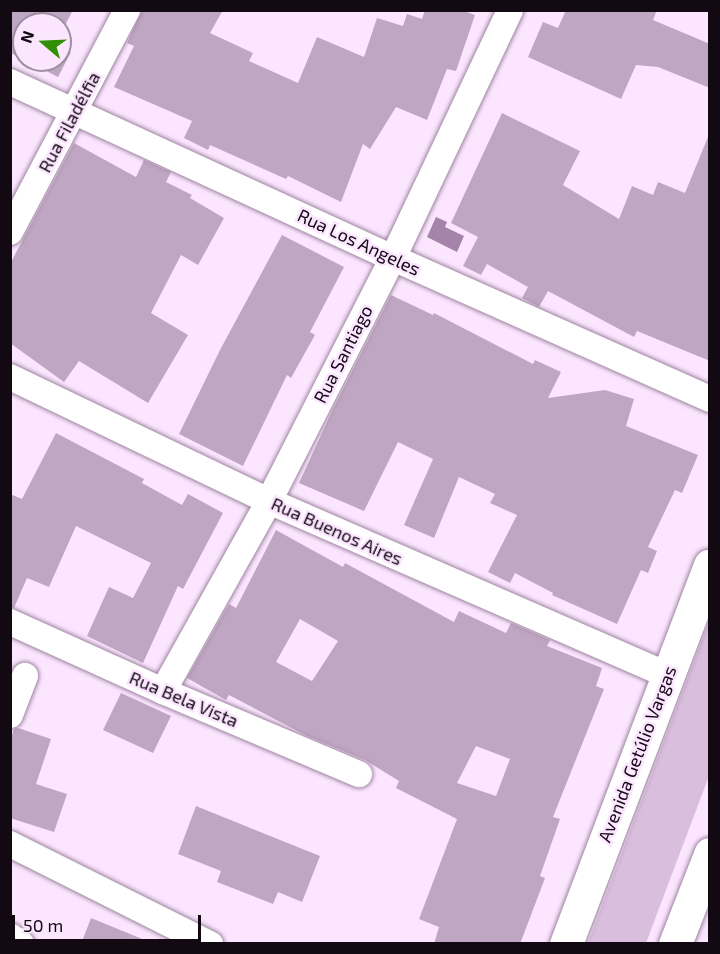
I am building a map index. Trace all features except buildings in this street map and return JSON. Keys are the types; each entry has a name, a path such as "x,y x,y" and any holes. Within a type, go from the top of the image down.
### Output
{"main road":[{"name":"Avenida Getúlio Vargas","path":"566,944 710,565"},
{"path":"675,944 710,854"}],"street":[{"name":"Rua Filadélfia","path":"10,232 127,10"},
{"name":"Rua Santiago","path":"163,691 269,501 393,258 510,10"},
{"name":"Rua Los Angeles","path":"10,82 393,258 710,399"},
{"name":"Rua Buenos Aires","path":"10,377 269,501 667,675"},
{"name":"Rua Bela Vista","path":"10,622 163,691 359,774"},
{"path":"10,715 25,676"},
{"path":"10,844 210,944"},
{"path":"10,936 21,944"}],"shaded area":[{"path":"436,217 447,222 445,227 464,236 457,252 427,237"},
{"path":"709,622 709,776 646,943 588,943"}]}
